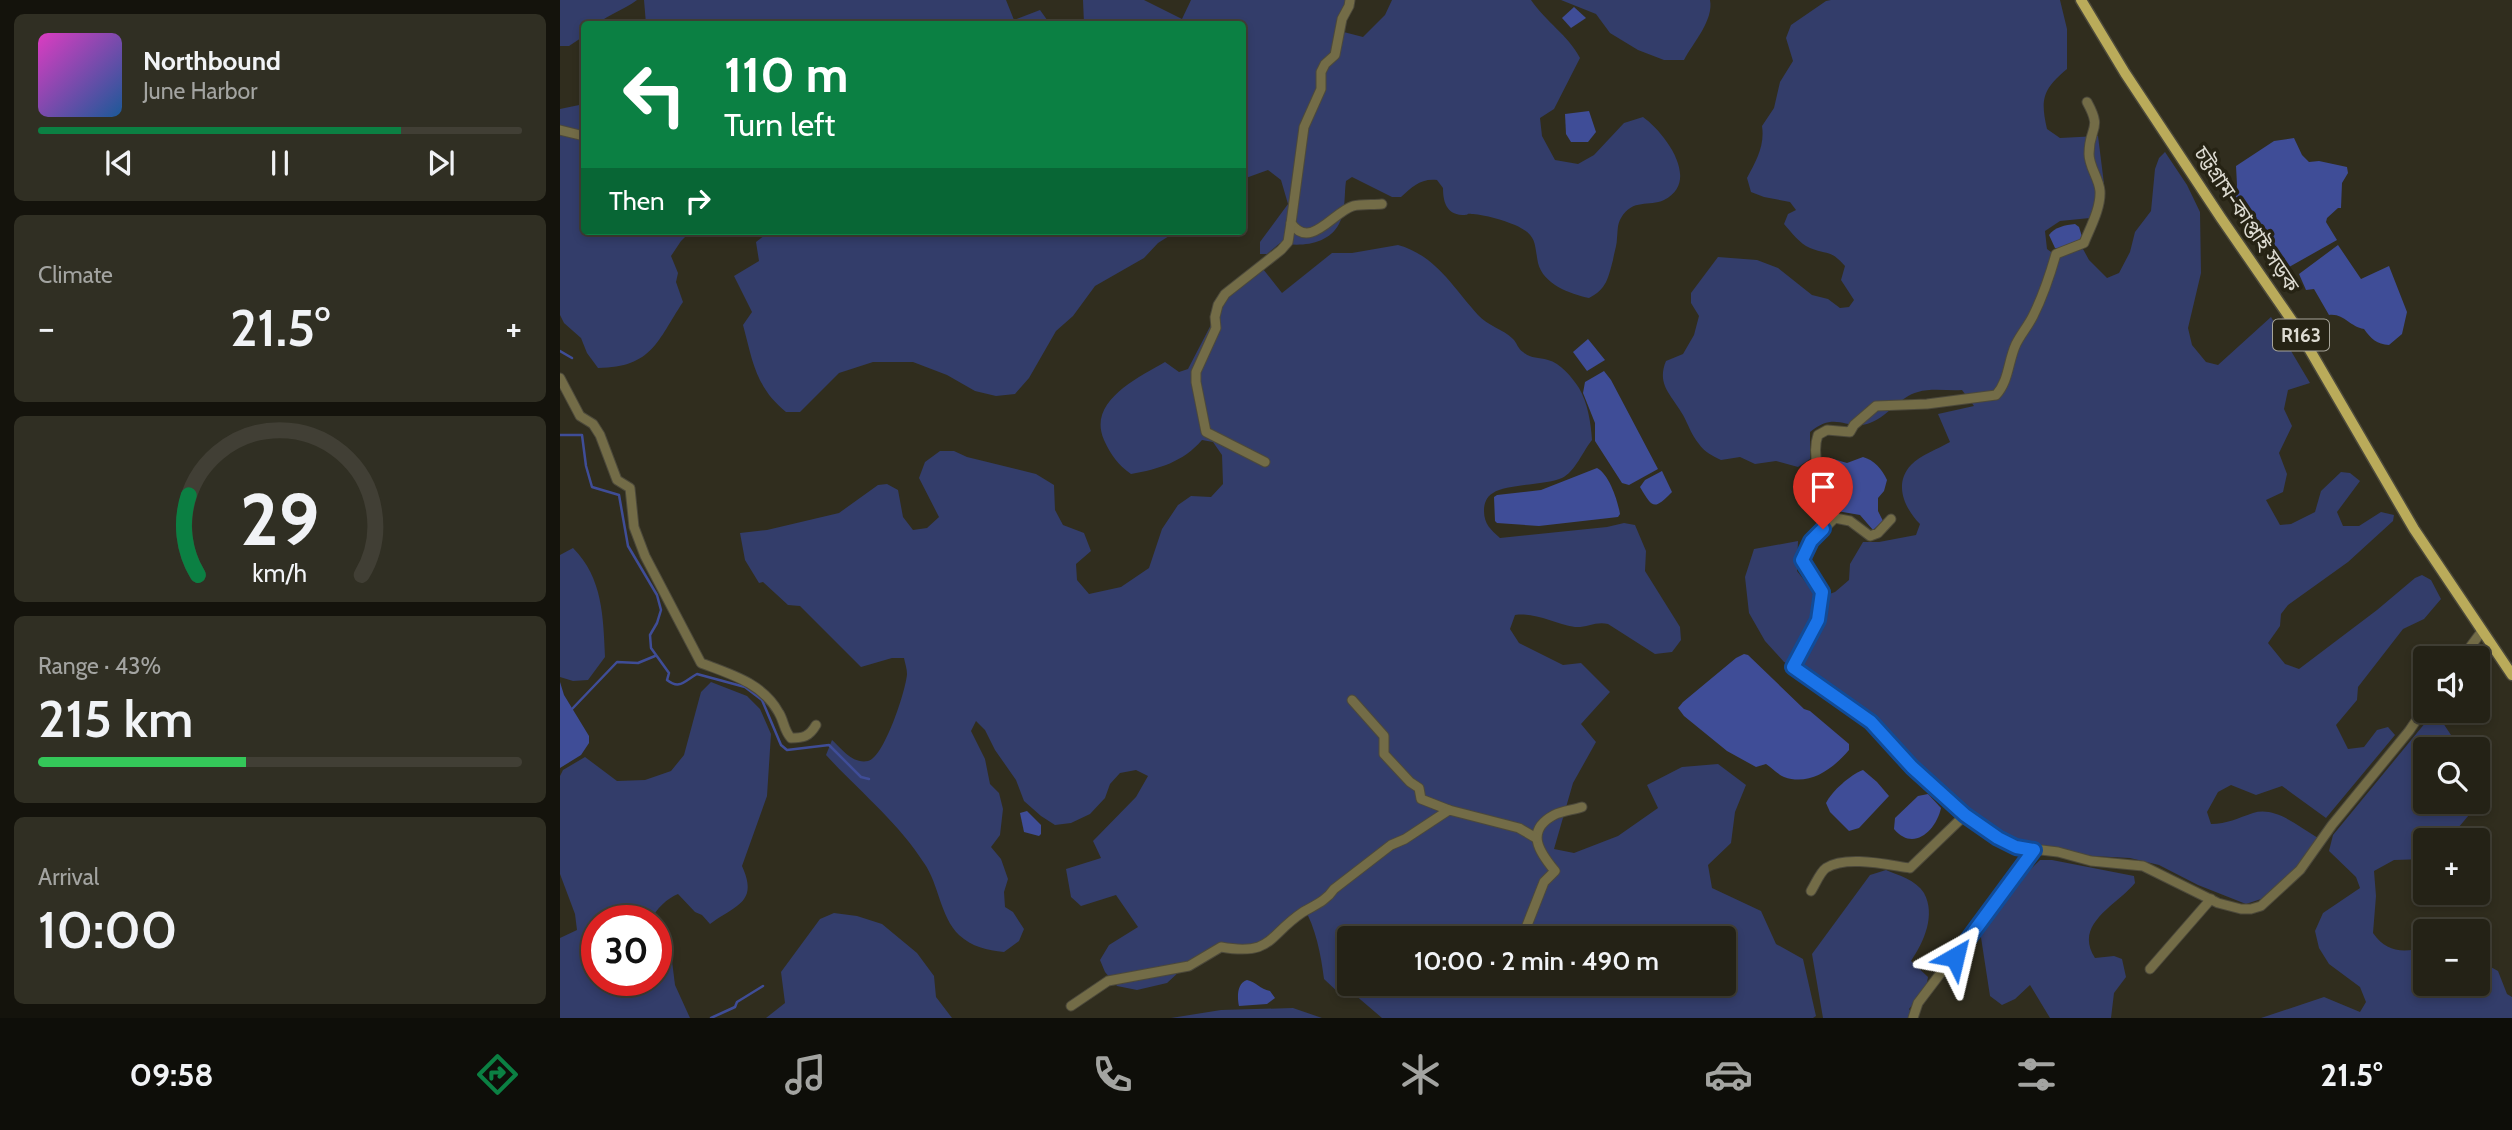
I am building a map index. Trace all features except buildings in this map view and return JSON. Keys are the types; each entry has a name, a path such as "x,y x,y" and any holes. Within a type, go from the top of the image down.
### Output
{"main road":[{"name":"চট্টগ্রাম-কাপ্তাই সড়ক","path":"2081,0 2125,73 2227,228 2297,328 2394,496 2512,675"}],"street":[{"path":"1265,462 1206,432 1196,372 1213,338 1218,305 1225,293 1288,242 1304,127 1321,89 1321,72 1335,55 1341,24 1350,0"},
{"path":"1835,518 1819,470 1814,444 1818,435 1827,430 1850,432 1875,406 1927,404 1996,395 2000,391 2006,381 2016,344 2033,317 2050,277 2056,254 2084,243 2096,211 2100,190 2089,153 2096,124 2087,102"},
{"path":"560,130 581,135"},
{"path":"1291,223 1294,229 1307,234 1317,232 1352,206 1382,204"},
{"path":"560,378 580,416 593,424 600,435 617,480 629,488 634,527 645,556 701,663 742,678 759,690 779,713 790,738 805,738 816,725"},
{"path":"1835,518 1850,521 1870,536 1878,533 1891,519"},
{"path":"1835,518 1811,541 1802,560 1822,592 1818,620 1793,667 1871,722 1912,767 1965,815 2016,847 2058,852 2091,861 2143,866 2211,899 2230,906 2251,909 2261,905 2293,877 2414,723"},
{"path":"2471,646 2482,631"},
{"path":"1352,700 1384,736 1384,754 1419,788 1421,799 1449,810 1519,828 1536,838"},
{"path":"1527,926 1544,882 1555,871 1538,851 1536,838 1544,823 1556,814 1582,807"},
{"path":"1071,1006 1108,981 1189,966 1221,947 1243,951 1264,945 1301,913 1330,896 1391,845 1449,810"},
{"path":"1811,891 1825,868 1840,864 1856,862 1910,868 1965,815"},
{"path":"1913,1018 1918,1003 2034,850"},
{"path":"2150,969 2211,899"}],"shaded area":[{"path":"560,0 637,0 601,21 581,21 581,38 569,46 560,46"},
{"path":"644,0 1006,0 1014,20 1040,10 1048,21 646,21"},
{"path":"1083,0 1144,0 1182,19 1191,0 1346,0 1336,30 1363,37 1385,15 1392,0 1531,0 1580,58 1554,109 1540,118 1542,136 1555,160 1578,164 1594,155 1624,123 1643,117 1660,134 1676,157 1680,181 1675,192 1664,200 1636,205 1621,218 1608,278 1600,291 1589,298 1566,291 1545,277 1538,263 1535,244 1527,232 1510,223 1488,217 1452,212 1446,206 1443,188 1437,180 1421,182 1401,197 1392,197 1352,177 1346,181 1344,209 1334,231 1313,243 1280,243 1267,254 1260,254 1260,242 1288,204 1281,180 1268,170 1246,178 1246,21 1084,21"},
{"path":"1561,0 1710,0 1710,8 1702,31 1684,60 1664,60 1638,50 1610,33 1596,14"},
{"path":"1831,0 2060,0 2067,29 2067,69 2045,95 2047,129 2060,138 2098,136 2104,184 2100,217 2060,221 2045,231 2047,249 2060,254 2083,249 2089,260 2107,278 2119,273 2130,252 2135,232 2151,211 2155,169 2159,158 2165,152 2187,185 2200,212 2201,273 2188,328 2192,345 2206,362 2218,365 2271,317 2310,383 2288,390 2284,409 2292,426 2279,453 2287,474 2283,492 2266,500 2280,525 2291,524 2315,512 2321,491 2341,472 2350,473 2360,481 2337,512 2343,526 2359,526 2381,512 2394,515 2393,521 2348,562 2288,605 2281,614 2280,626 2268,643 2285,664 2299,669 2415,578 2422,575 2431,580 2441,599 2424,619 2403,629 2358,687 2357,700 2336,725 2348,749 2364,747 2377,730 2388,727 2395,735 2326,818 2282,786 2256,795 2231,785 2218,792 2207,812 2211,824 2227,822 2253,813 2270,812 2318,838 2299,867 2261,899 2246,904 2198,885 2159,865 2130,858 2092,856 2015,841 1999,834 1962,810 1897,747 1802,669 1784,662 1765,641 1749,613 1745,577 1754,549 1798,541 1797,571 1818,598 1835,592 1849,580 1850,564 1863,542 1916,535 1920,524 1903,496 1906,472 1919,458 1950,442 1938,414 1974,406 1962,390 1918,392 1867,424 1834,422 1819,426 1810,432 1810,459 1798,467 1776,461 1755,464 1740,457 1721,460 1703,449 1664,383 1663,369 1666,361 1683,354 1694,335 1699,316 1691,303 1691,293 1718,257 1757,260 1778,268 1812,295 1828,299 1840,308 1849,307 1854,300 1841,280 1845,266 1832,255 1802,243 1784,224 1788,214 1796,210 1790,202 1751,192 1747,178 1761,147 1762,126 1774,108 1780,82 1793,61 1786,38 1791,25"},
{"path":"1574,7 1586,18 1571,28 1562,18"},
{"path":"581,105 581,235 687,235 671,256 678,273 676,282 683,302 659,340 642,357 631,363 598,368 587,353 581,338 564,323 560,315 560,109"},
{"path":"1589,111 1596,132 1588,142 1571,142 1566,134 1565,114"},
{"path":"2294,138 2302,155 2309,162 2319,161 2347,167 2348,173 2342,183 2341,208 2327,218 2326,222 2337,240 2282,271 2273,259 2278,250 2254,218 2243,214 2235,200 2236,166 2274,141"},
{"path":"2075,224 2079,227 2083,240 2055,248 2049,235 2060,227"},
{"path":"765,235 1171,235 1158,243 1144,258 1095,286 1073,316 1056,331 1029,378 1015,394 996,396 975,391 947,375 913,362 873,362 839,373 800,412 786,412 761,383 743,325 752,312 734,276 759,261 756,242"},
{"path":"1398,245 1423,256 1486,322 1509,336 1526,354 1561,367 1579,388 1590,420 1592,440 1575,466 1562,478 1499,490 1487,499 1484,516 1500,538 1624,523 1635,525 1646,551 1645,571 1680,627 1681,640 1672,652 1655,654 1608,624 1575,627 1530,615 1515,615 1510,629 1519,643 1563,665 1581,663 1610,692 1581,724 1596,742 1573,783 1554,849 1574,853 1618,836 1658,808 1647,785 1682,767 1718,764 1746,785 1735,812 1731,843 1708,865 1712,888 1761,911 1776,944 1803,959 1816,1016 1813,1018 1382,1018 1356,996 1736,996 1736,926 1337,926 1337,991 1324,979 1317,942 1303,906 1267,940 1241,947 1219,944 1192,960 1167,983 1137,990 1117,986 1105,972 1100,960 1109,945 1138,927 1116,895 1081,906 1071,897 1066,869 1101,858 1093,841 1136,797 1148,776 1136,770 1120,773 1110,784 1105,798 1090,814 1071,823 1055,825 1024,801 1016,780 985,730 976,721 971,731 985,759 990,784 999,793 1003,809 1000,835 991,847 1001,859 1008,879 1004,892 1005,907 1013,912 1024,929 1019,941 1004,952 980,947 959,935 948,919 929,871 914,848 826,755 832,740 857,760 868,761 874,757 887,736 903,694 907,674 904,658 892,658 861,667 800,606 788,605 763,582 759,583 745,560 740,533 767,530 839,513 878,485 887,484 898,490 903,517 913,530 927,528 939,517 919,478 925,462 940,451 954,451 967,457 1036,474 1054,485 1055,510 1063,525 1084,533 1091,551 1076,564 1077,580 1089,594 1121,587 1149,568 1162,529 1178,505 1191,496 1211,497 1223,484 1222,455 1213,442 1202,440 1187,454 1170,463 1131,474 1115,459 1104,440 1102,414 1108,403 1129,384 1165,362 1179,372 1188,369 1227,294 1263,269 1282,293 1332,253 1352,253"},
{"path":"2338,245 2361,279 2389,266 2407,312 2402,334 2389,345 2375,340 2364,329 2343,318 2329,315 2314,289 2306,290 2299,274"},
{"path":"1588,339 1605,360 1587,371 1573,352"},
{"path":"1604,371 1658,469 1629,485 1622,483 1595,441 1595,423 1583,393 1585,382"},
{"path":"1863,457 1871,460 1887,480 1884,491 1878,498 1878,511 1883,521 1873,530 1860,515 1837,511 1822,466 1823,461 1830,458 1847,463"},
{"path":"1597,468 1612,488 1619,509 1618,517 1539,526 1495,521 1494,497 1497,495 1541,490"},
{"path":"1662,471 1672,492 1661,502 1654,504 1640,487 1645,480"},
{"path":"573,548 583,560 596,585 602,613 605,657 588,680 573,681 560,677 560,555"},
{"path":"1744,654 1804,709 1810,711 1849,744 1849,750 1828,770 1811,778 1793,779 1784,777 1766,764 1756,767 1727,751 1678,708"},
{"path":"560,682 564,695 589,736 589,743 581,755 560,768"},
{"path":"711,682 747,696 760,709 771,734 767,796 742,866 747,878 746,896 736,907 710,924 678,894 661,905 581,905 581,996 672,996 672,961 675,985 690,1018 560,1018 560,938 577,930 575,914 560,874 560,776 563,770 585,757 617,781 645,780 671,771 684,755 701,692"},
{"path":"2425,723 2443,723 2452,737 2414,737"},
{"path":"2413,738 2413,814 2470,814 2458,828 2413,828 2413,859 2394,860 2374,871 2376,896 2373,933 2390,948 2413,949 2413,996 2490,996 2490,967 2498,971 2507,994 2512,997 2512,1018 2261,1018 2324,997 2360,1012 2366,1002 2360,987 2329,964 2319,948 2315,931 2323,913 2360,888 2356,877 2329,851 2333,835"},
{"path":"1863,770 1889,796 1859,828 1849,831 1830,812 1826,803 1842,784"},
{"path":"1928,794 1941,808 1934,824 1923,836 1916,839 1901,836 1894,829 1895,818 1918,796"},
{"path":"1027,811 1041,825 1039,836 1024,832 1020,813"},
{"path":"2040,860 2134,876 2135,883 2100,916 2089,935 2095,958 2114,956 2122,959 2126,977 2114,993 2111,1018 2050,1018 2030,985 2015,999 2002,1005 1990,996 1980,931 2015,884"},
{"path":"1886,870 1916,885 1924,893 1929,910 1927,928 1911,961 1928,977 1926,988 1909,1009 1915,1018 1823,1018 1812,954 1870,875"},
{"path":"834,913 857,916 882,924 917,953 934,976 936,997 952,1018 766,1018 785,1003 781,972 820,919"},
{"path":"1247,980 1270,991 1275,998 1267,1004 1239,1006 1240,987"},
{"path":"1293,1008 1322,1018 1171,1018 1221,1010"}],"waterway":[{"path":"560,351 572,358"},
{"path":"560,435 582,435 592,487 619,495 628,546 657,595 661,610 650,635 651,648 669,673 667,680 679,684 697,674 745,687 762,700 781,745 787,750 829,745 861,777 869,779"},
{"path":"572,709 617,662 638,663 655,656"},
{"path":"711,1018 735,1007 737,1002 763,986"}],"route":[{"path":"1823,529 1811,541 1802,560 1822,592 1818,620 1793,667 1871,722 1912,767 1965,815 1998,838 2016,847 2034,850 1955,957"}]}
